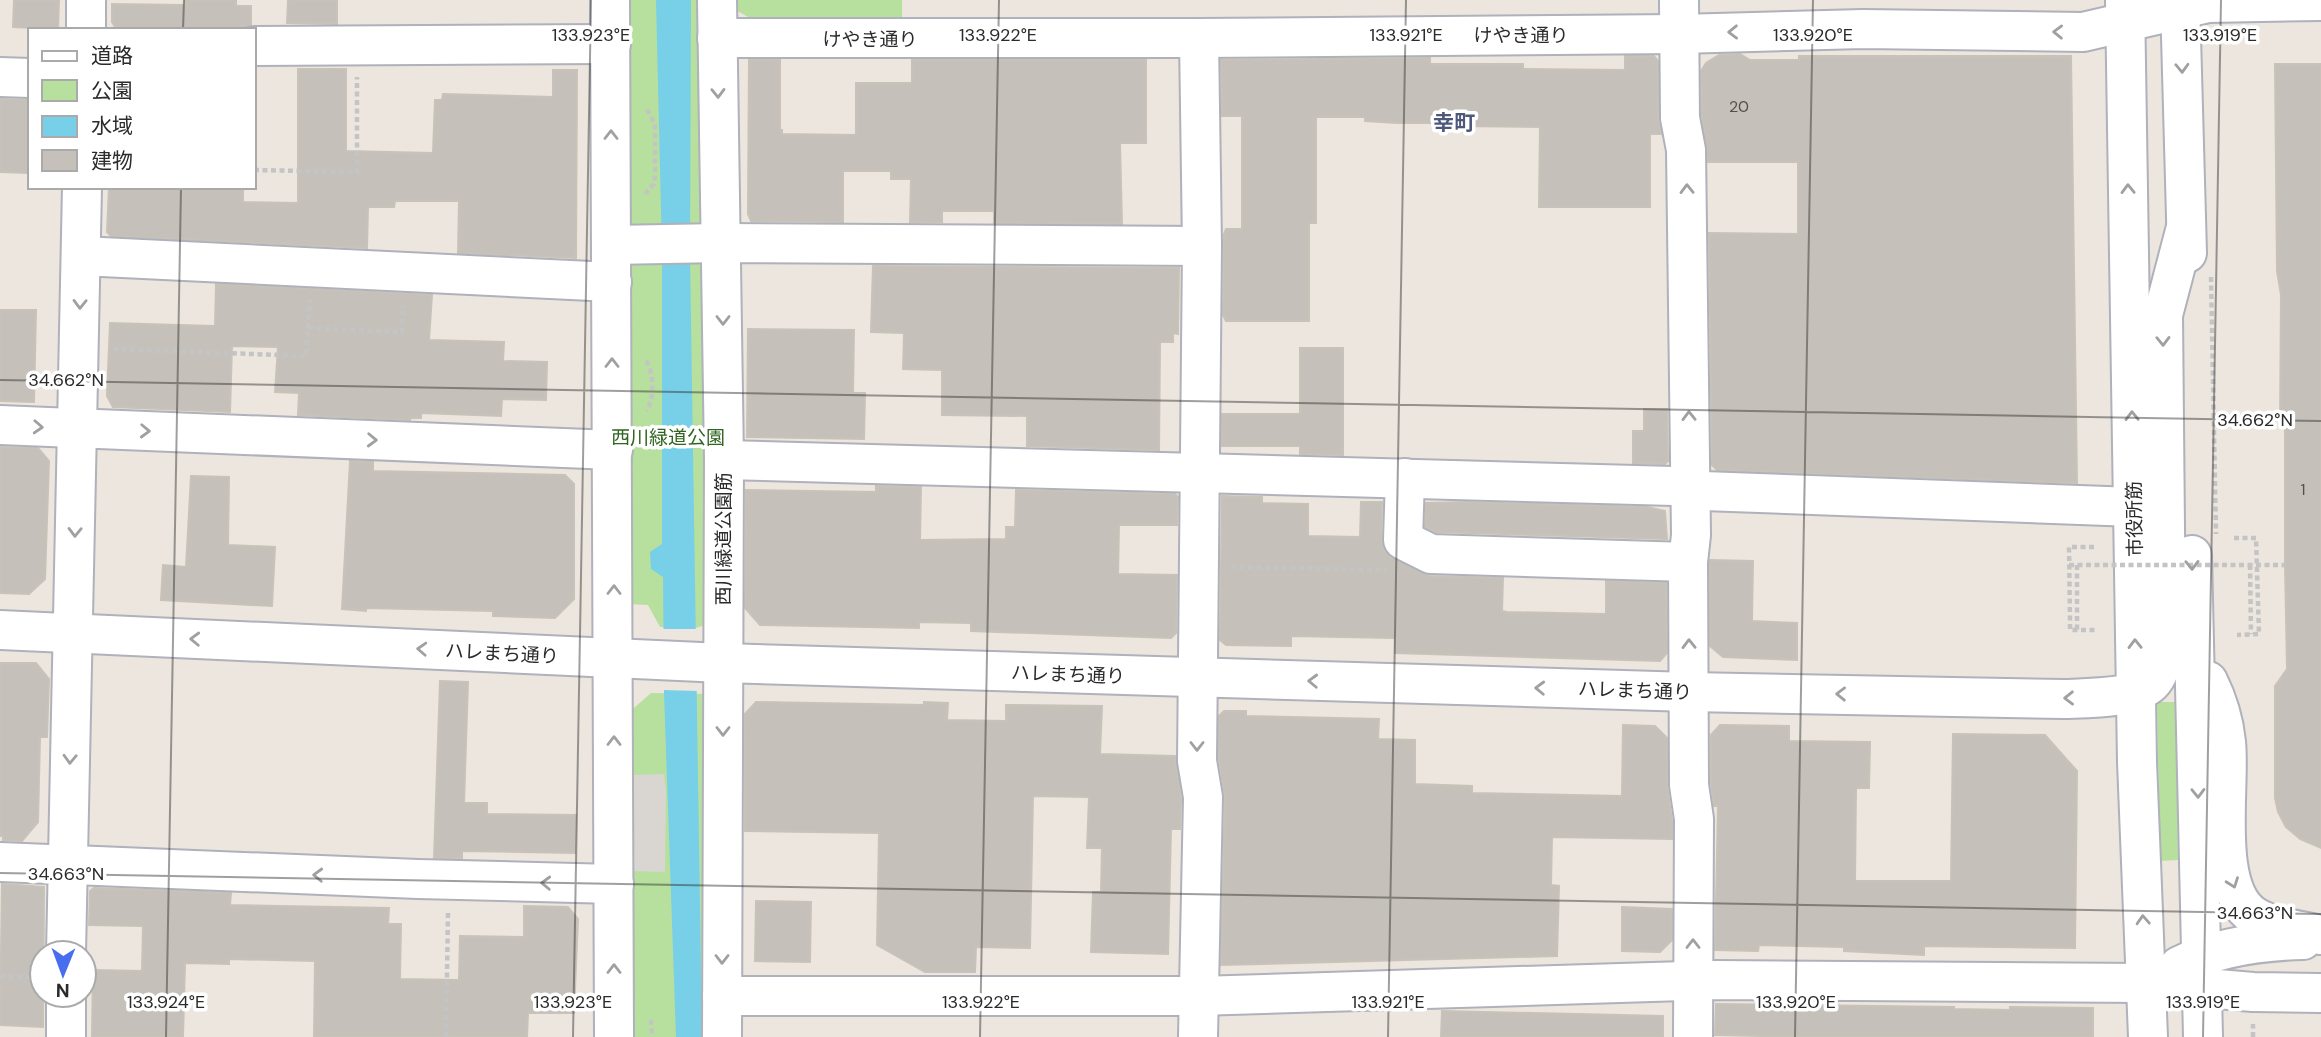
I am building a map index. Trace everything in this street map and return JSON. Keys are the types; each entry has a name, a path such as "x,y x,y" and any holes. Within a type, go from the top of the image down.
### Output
{"street":[{"path":"86,0 86,28"},
{"path":"610,0 614,1037"},
{"name":"西川緑道公園筋","path":"717,0 717,38 690,244 724,460 694,662 722,996 722,1037"},
{"name":"けやき通り","path":"717,38 1199,38 1679,17 1862,15 2083,32 2125,11 2208,3 2321,1"},
{"path":"2180,5 2203,1037"},
{"name":"市役所筋","path":"2125,11 2137,762 2148,1037"},
{"path":"1679,17 1680,117 1686,150 1693,1037"},
{"path":"1198,1037 1203,797 1197,761 1202,246 1199,38"},
{"path":"256,46 611,44"},
{"path":"0,77 28,78"},
{"path":"66,939 82,189"},
{"path":"2137,691 2153,682 2161,662 2166,634 2163,315 2186,227"},
{"path":"81,256 405,272 611,263 690,244 1202,246"},
{"path":"0,425 613,450"},
{"path":"724,460 1674,486 1690,489 2134,507"},
{"path":"1405,478 1404,540 1430,554 1688,562"},
{"name":"ハレまち通り","path":"0,630 614,659 1197,678 2064,699 2104,697 2137,691"},
{"path":"2195,650 2215,696 2226,741 2227,850 2229,872 2240,902 2253,916 2321,937"},
{"path":"0,862 614,884"},
{"path":"722,996 1198,996 1729,981 2146,983 2202,972 2267,940 2321,937"},
{"path":"2202,972 2267,993 2321,993"},
{"path":"65,1037 66,1009"}],"path":[{"path":"256,170 357,172 356,45"},
{"path":"643,103 655,124 654,184 644,195"},
{"path":"112,349 306,356 312,267"},
{"path":"308,328 402,332 405,272"},
{"path":"2211,273 2216,540"},
{"path":"644,359 651,368 651,405 644,415"},
{"path":"2234,538 2256,538 2259,634 2236,635"},
{"path":"1199,566 1395,570 1404,540"},
{"path":"2094,547 2069,547 2070,630 2095,630"},
{"path":"2217,553 2217,567"},
{"path":"2070,565 2285,565"},
{"path":"2077,565 2077,630"},
{"path":"2250,565 2251,634"},
{"path":"446,1037 448,880"},
{"path":"0,976 28,977"}],"green space":[{"path":"624,0 706,0 703,230 629,233"},
{"path":"732,0 902,0 902,17 750,18 732,8"},
{"name":"西川緑道公園","path":"643,254 704,256 711,623 696,628 660,627 648,605 628,604 626,271"},
{"path":"651,693 709,694 712,1037 631,1037 627,708 634,708"},
{"path":"2157,702 2176,702 2178,860 2160,861"}],"shaded area":[{"path":"664,774 665,872 631,871 631,775"}],"water":[{"path":"656,0 691,0 690,255 702,1037 676,1037 664,693 663,577 651,569 650,552 662,544 662,254"}],"pier":[{"path":"662,629 698,629 698,691 662,690"}],"building":[{"path":"14,0 59,0 58,28 13,27"},
{"path":"185,0 236,0 236,6 251,6 251,25 244,28 116,28 112,22 112,4 185,5"},
{"path":"288,0 337,0 337,24 287,23"},
{"path":"1740,54 1750,60 1799,60 1799,56 2071,56 2077,483 1717,470 1712,465 1709,233 1798,234 1798,162 1708,162 1702,116 1701,71 1706,63 1719,55"},
{"path":"1625,56 1654,56 1658,61 1658,118 1661,134 1650,134 1650,207 1539,207 1540,127 1458,126 1458,123 1365,121 1365,117 1316,117 1316,223 1309,223 1309,321 1226,321 1223,315 1224,234 1226,229 1242,229 1242,116 1222,116 1221,60 1430,58 1430,64 1523,64 1523,69 1625,70"},
{"path":"749,60 780,60 782,134 856,135 856,83 912,83 912,60 1146,60 1146,143 1120,143 1122,224 994,223 994,211 942,211 942,222 910,222 911,179 891,179 891,171 843,171 843,222 751,221 748,214"},
{"path":"2275,64 2321,64 2321,848 2300,839 2286,827 2278,812 2275,798 2275,686 2287,669 2285,428 2280,428 2281,295 2277,271"},
{"path":"298,69 346,69 346,151 433,153 435,100 442,100 443,94 553,97 553,70 577,70 576,258 458,253 459,201 395,201 394,207 368,207 367,248 111,236 107,232 109,189 243,189 243,202 298,203"},
{"path":"0,99 28,100 28,173 0,172"},
{"path":"873,266 1179,268 1178,334 1173,333 1173,342 1160,342 1159,450 1027,446 1027,416 942,415 942,370 903,369 904,333 871,332"},
{"path":"216,284 432,295 429,340 504,342 503,361 547,362 546,400 502,399 501,416 421,413 421,418 410,420 298,415 299,393 275,392 278,347 232,346 230,412 113,407 107,396 110,323 215,326"},
{"path":"0,310 36,310 34,402 0,401"},
{"path":"748,329 854,330 853,393 865,393 864,439 747,437"},
{"path":"1300,348 1343,348 1343,455 1300,454 1300,446 1222,446 1222,414 1300,414"},
{"path":"1644,409 1667,409 1668,461 1665,464 1633,463 1633,431 1644,431"},
{"path":"0,447 38,448 49,461 45,579 29,594 0,593"},
{"path":"350,461 373,462 373,471 565,475 574,484 574,599 555,618 493,616 493,611 342,609"},
{"path":"191,476 229,477 228,545 275,547 272,606 161,600 163,565 186,567"},
{"path":"876,486 921,487 920,540 1006,539 1006,527 1015,527 1016,490 1175,494 1178,497 1177,525 1119,525 1118,574 1177,575 1176,633 1171,638 971,631 971,623 919,622 919,628 760,625 745,608 746,490 876,492"},
{"path":"1222,496 1262,497 1262,503 1308,504 1308,536 1360,537 1361,502 1382,502 1381,540 1384,551 1393,559 1430,576 1503,578 1502,611 1507,612 1606,614 1606,581 1666,583 1667,653 1660,661 1395,653 1395,638 1291,636 1291,646 1226,645 1220,640"},
{"path":"1426,503 1647,507 1665,511 1667,539 1436,532 1425,527"},
{"path":"1710,560 1753,561 1752,621 1797,623 1797,660 1723,657 1710,646"},
{"path":"0,663 36,663 49,679 47,737 40,737 38,822 22,841 3,840 3,836 0,836"},
{"path":"440,681 468,682 464,803 487,803 487,814 576,815 575,853 462,851 462,858 434,858"},
{"path":"756,702 924,705 924,702 948,703 947,720 1006,721 1006,705 1102,706 1100,754 1175,756 1181,799 1180,829 1171,829 1168,954 1091,952 1093,892 1101,892 1102,848 1087,848 1089,797 1033,796 1030,948 976,947 975,972 925,972 877,945 879,833 745,831 745,714"},
{"path":"1224,711 1246,711 1246,716 1379,719 1378,739 1415,740 1415,784 1472,786 1472,793 1622,796 1623,725 1655,726 1667,738 1667,785 1672,839 1552,837 1551,885 1559,886 1557,956 1221,965 1225,797 1219,759 1219,716"},
{"path":"1720,725 1789,726 1789,741 1870,742 1869,788 1856,788 1855,881 1951,881 1953,734 2045,735 2077,771 2075,948 1924,946 1924,955 1844,951 1844,947 1759,945 1758,951 1715,950 1718,806 1714,806 1711,783 1711,735"},
{"path":"2,884 44,887 44,939 28,939 28,1009 43,1009 43,1027 0,1025"},
{"path":"94,888 231,893 230,905 389,908 388,924 401,924 400,979 459,980 460,936 524,937 524,906 568,907 578,919 574,1013 528,1013 527,1037 314,1037 315,961 229,959 229,964 185,963 183,1037 92,1037 92,1009 98,1009 98,970 142,971 143,926 89,925 90,891"},
{"path":"756,901 811,902 810,962 755,961"},
{"path":"1622,907 1672,909 1672,940 1660,952 1622,951"},
{"path":"1716,1004 2010,1010 2010,1007 2093,1008 2093,1037 1715,1035"},
{"path":"1442,1011 1663,1016 1663,1037 1441,1037"}],"district":[{"name":"幸町","path":"1454,123"}]}
